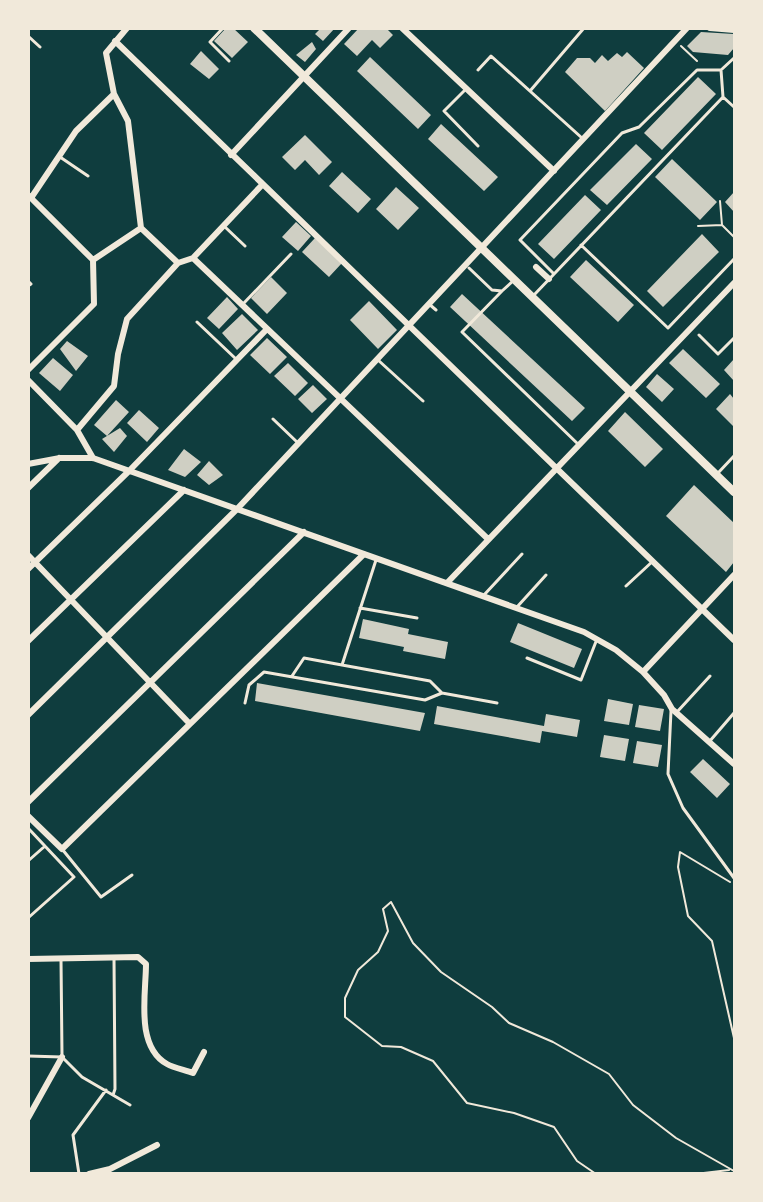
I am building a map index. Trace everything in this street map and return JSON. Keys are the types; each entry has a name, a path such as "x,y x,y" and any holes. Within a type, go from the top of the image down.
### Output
{"street":[{"path":"127,28 106,53 114,94 128,121 141,228 178,262"},
{"path":"254,28 735,492"},
{"path":"231,155 349,28"},
{"path":"402,28 554,171"},
{"path":"28,715 238,508 687,28"},
{"path":"710,28 735,30"},
{"path":"115,41 735,640"},
{"path":"28,370 94,304 93,260 30,196 76,131 114,94"},
{"path":"77,430 114,386 118,354 127,319 178,262 193,258 262,185"},
{"path":"93,260 141,228"},
{"path":"193,258 488,539"},
{"path":"536,267 551,277"},
{"path":"447,583 735,283"},
{"path":"28,569 129,471 267,329"},
{"path":"28,380 77,430 93,458"},
{"path":"28,488 60,458"},
{"path":"28,464 60,458 93,458 447,583 597,639 616,650 643,672 664,695 674,711 735,764"},
{"path":"28,641 184,490"},
{"path":"28,802 304,532"},
{"path":"28,816 62,849 364,554"},
{"path":"28,555 189,723"},
{"path":"643,672 735,575"},
{"path":"28,959 138,957 147,964 146,1032 153,1051 166,1064 193,1073 204,1052"},
{"path":"28,1118 62,1057"},
{"path":"89,1173 110,1169 157,1145"}],"lane":[{"path":"223,28 210,42 229,61"},
{"path":"530,91 584,28"},
{"path":"28,36 40,47"},
{"path":"478,70 491,56 583,140"},
{"path":"551,277 520,240 621,133 639,128 697,70 721,70 735,58"},
{"path":"721,70 723,97 735,107"},
{"path":"466,89 444,111 478,146"},
{"path":"532,297 723,97"},
{"path":"59,157 88,177"},
{"path":"224,226 245,246"},
{"path":"581,246 668,328 735,259"},
{"path":"242,305 291,254"},
{"path":"469,268 492,290 502,291"},
{"path":"514,280 462,332 579,445"},
{"path":"28,281 31,284 28,286"},
{"path":"429,304 436,310"},
{"path":"196,322 237,360"},
{"path":"699,336 718,354 735,338"},
{"path":"377,360 423,401"},
{"path":"273,419 299,443"},
{"path":"716,474 735,456"},
{"path":"483,596 522,554"},
{"path":"342,664 376,558"},
{"path":"626,586 653,561"},
{"path":"516,608 546,575"},
{"path":"360,608 417,618"},
{"path":"527,658 581,680 597,639"},
{"path":"292,676 304,658 430,681 442,693"},
{"path":"245,703 249,685 264,672 425,700 442,693 497,703"},
{"path":"710,676 674,711 668,728 668,774 683,808 734,878"},
{"path":"709,741 735,713"},
{"path":"28,828 74,878 28,918"},
{"path":"28,861 45,846"},
{"path":"62,849 101,897 132,875"},
{"path":"113,1095 116,1089 114,958"},
{"path":"61,959 62,1057"},
{"path":"28,1056 62,1057 82,1077 130,1105"},
{"path":"79,1173 73,1136 106,1090"}],"path":[{"path":"675,41 697,61"},
{"path":"720,201 722,225 735,237"},
{"path":"698,226 722,225"},
{"path":"734,878 728,884 680,852 678,867 688,915 712,941 735,1038"},
{"path":"596,1173 578,1161 554,1127 514,1113 467,1103 433,1061 401,1047 382,1046 345,1017 345,998 358,970 378,952 388,931 383,909 391,902 414,943 441,972 492,1007 508,1023 553,1042 609,1074 633,1105 676,1138 733,1171"},
{"path":"695,1173 733,1171"},
{"path":"626,1173 644,1173"}],"building":[{"path":"226,28 233,28 248,42 232,58 214,41"},
{"path":"321,28 335,28 323,41 315,34"},
{"path":"359,28 386,28 393,35 380,48 372,40 357,56 344,44"},
{"path":"701,32 734,34 734,48 728,55 693,52 687,46"},
{"path":"312,42 316,49 305,62 296,55"},
{"path":"201,51 219,69 209,79 190,64"},
{"path":"627,52 644,68 605,111 565,72 577,58 590,58 595,63 602,55 608,61 617,53 622,57"},
{"path":"370,57 431,115 418,129 357,71"},
{"path":"698,77 716,94 662,150 644,133"},
{"path":"441,124 498,177 484,191 428,139"},
{"path":"305,135 332,162 319,175 305,160 295,170 282,157"},
{"path":"636,144 652,159 607,205 590,190"},
{"path":"672,159 717,202 700,220 655,177"},
{"path":"342,172 371,199 358,213 329,186"},
{"path":"396,187 419,208 398,230 376,209"},
{"path":"734,192 734,212 725,202"},
{"path":"585,195 601,210 554,259 538,244"},
{"path":"296,222 311,236 298,251 282,237"},
{"path":"702,234 719,252 663,307 647,291"},
{"path":"315,238 342,263 329,277 302,252"},
{"path":"586,260 634,305 618,322 570,277"},
{"path":"271,277 287,293 267,314 251,298"},
{"path":"462,294 585,408 572,421 450,307"},
{"path":"227,297 238,309 219,329 207,318"},
{"path":"369,301 397,330 378,349 350,320"},
{"path":"242,314 258,330 237,350 222,333"},
{"path":"267,338 287,357 270,374 250,355"},
{"path":"67,341 88,356 76,371 60,349"},
{"path":"683,349 720,384 706,398 669,363"},
{"path":"53,358 73,375 60,391 39,373"},
{"path":"734,359 734,381 724,370"},
{"path":"288,363 308,383 295,396 274,376"},
{"path":"657,374 674,389 662,402 646,387"},
{"path":"313,385 327,399 312,413 298,399"},
{"path":"730,394 734,399 734,427 716,409"},
{"path":"116,400 129,412 107,436 94,425"},
{"path":"139,410 159,428 147,442 127,423"},
{"path":"625,412 663,449 645,467 608,431"},
{"path":"120,428 127,436 114,452 102,439"},
{"path":"184,449 201,462 185,477 168,470"},
{"path":"209,461 223,475 209,485 197,475"},
{"path":"694,485 734,523 734,562 726,572 666,516"},
{"path":"363,619 409,629 408,634 448,642 445,659 403,651 404,647 359,638"},
{"path":"518,623 582,649 574,668 510,642"},
{"path":"257,683 425,713 420,731 255,701"},
{"path":"608,699 633,704 629,725 604,721"},
{"path":"639,705 664,709 660,731 635,727"},
{"path":"437,706 544,726 546,714 580,720 577,737 542,731 540,743 434,724"},
{"path":"604,735 629,739 625,761 600,757"},
{"path":"637,741 662,745 658,767 633,763"},
{"path":"703,759 730,784 717,798 690,772"}]}
